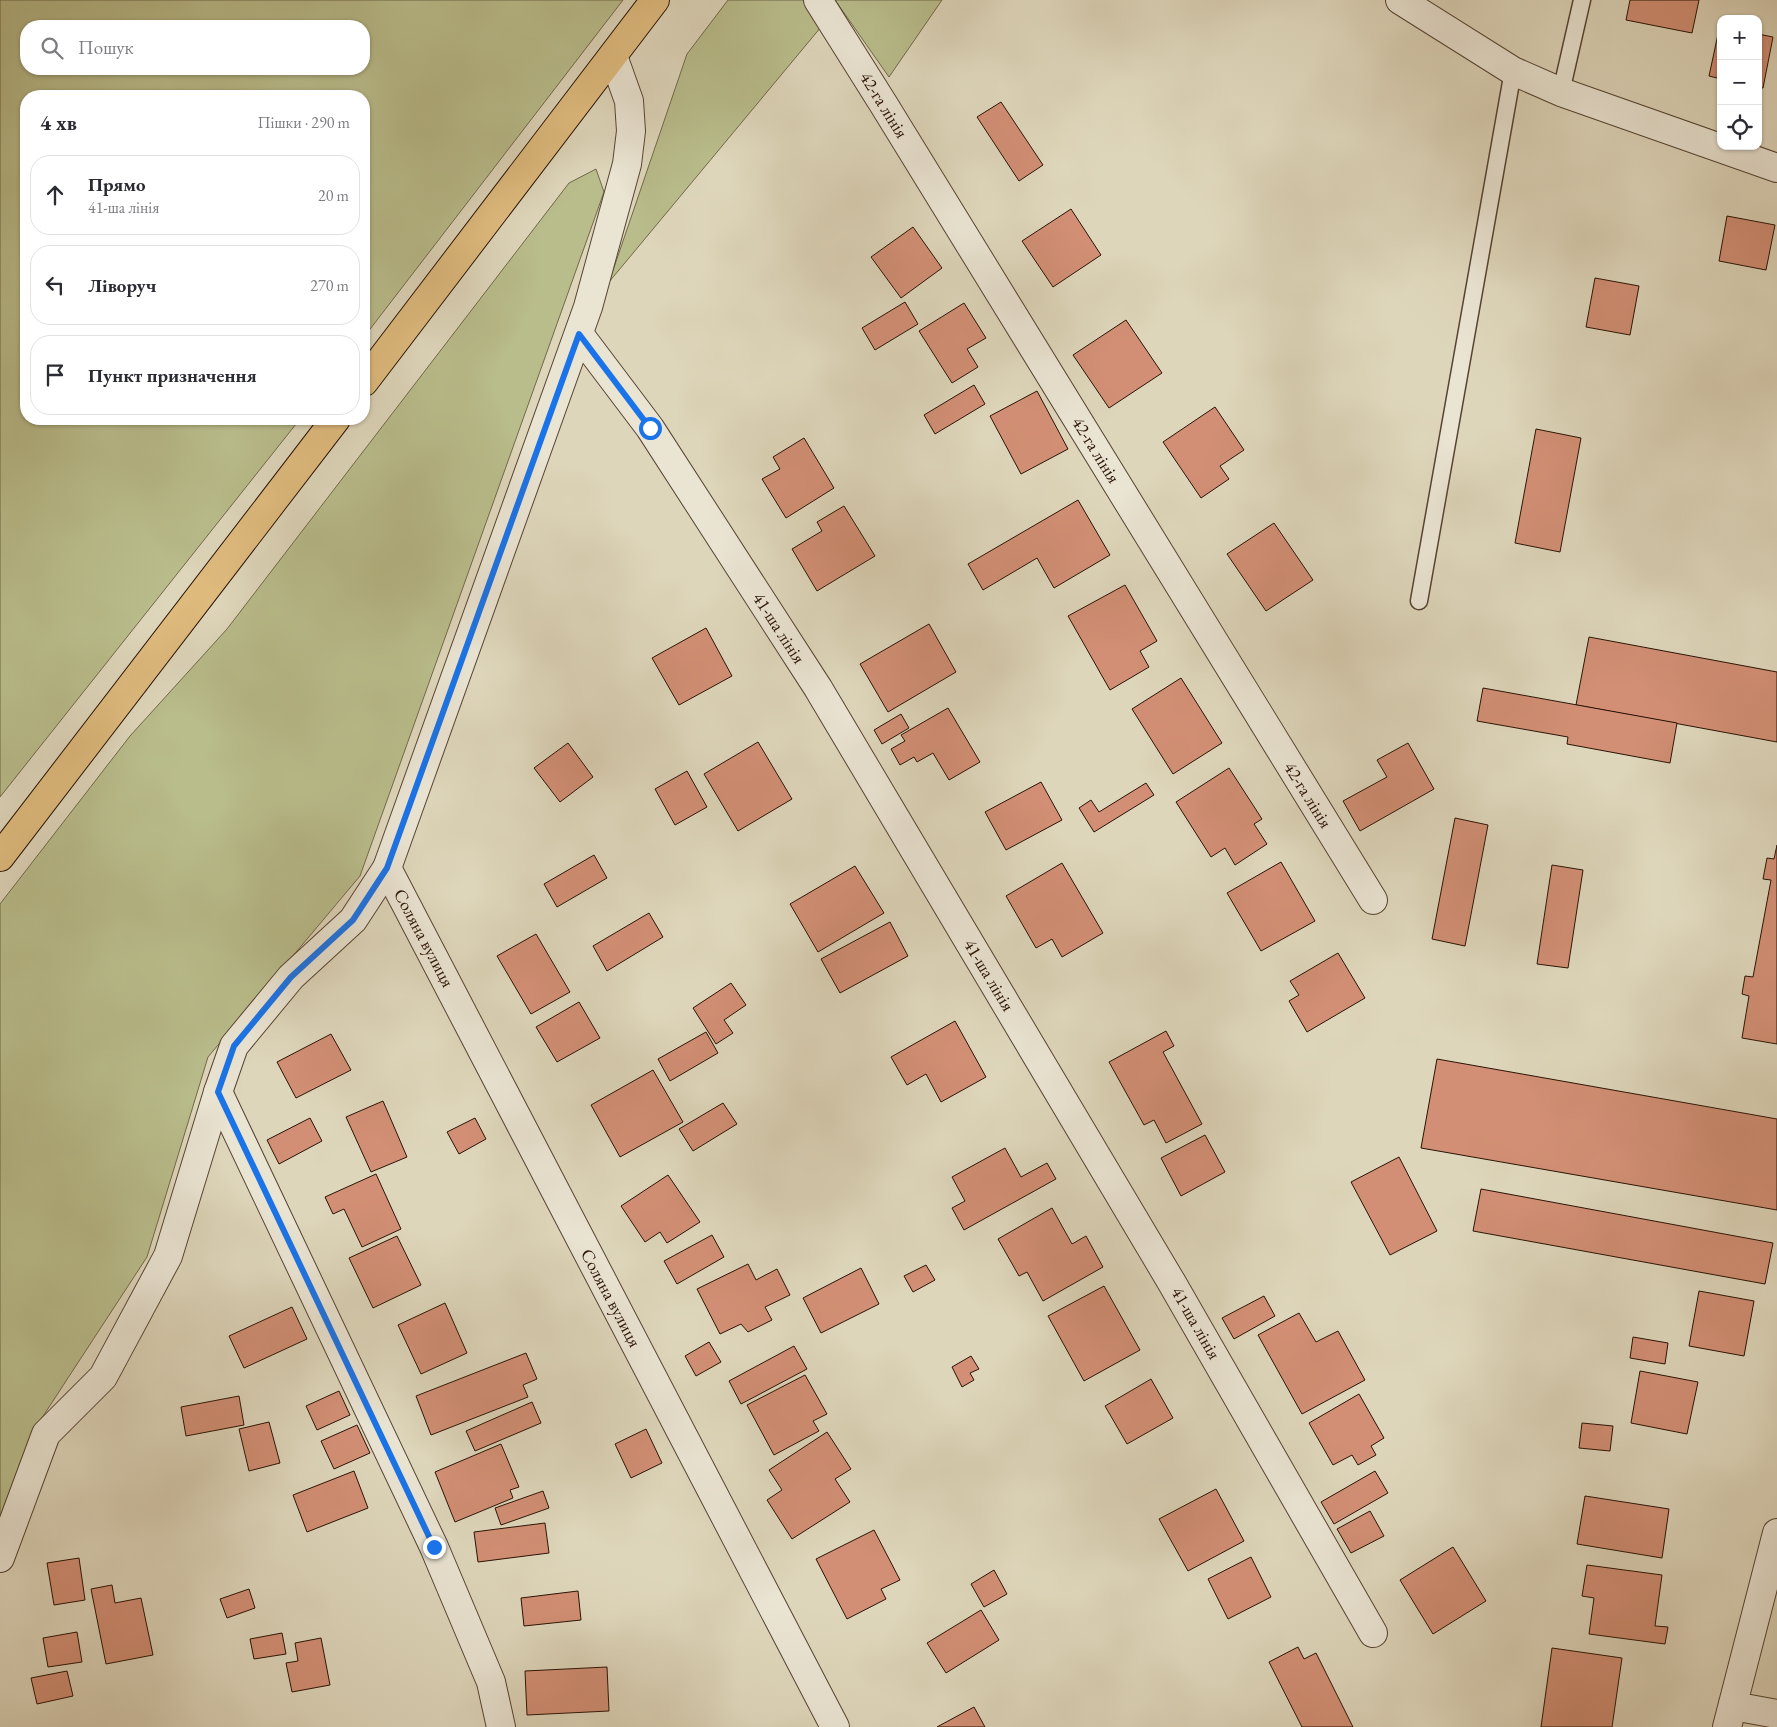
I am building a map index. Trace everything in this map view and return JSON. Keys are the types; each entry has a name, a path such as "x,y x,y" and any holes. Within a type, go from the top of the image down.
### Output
{"highway":[{"path":"370,374 655,0"},
{"path":"0,857 331,425"}],"street":[{"name":"42-га лінія","path":"818,0 890,113 1372,900"},
{"path":"1400,0 1513,71 1561,92 1777,168"},
{"path":"0,1558 46,1434 103,1376 168,1256 234,1046 291,977 353,920 387,868 588,307 627,164 631,131 629,101 613,56"},
{"name":"41-ша лінія","path":"579,334 650,428 818,688 1172,1283 1373,1633"},
{"name":"Соляна вулиця","path":"387,868 834,1727"},
{"path":"218,1092 434,1547 491,1682 501,1727"},
{"path":"1777,1533 1730,1716 1777,1714"}],"lane":[{"path":"1561,92 1582,0"},
{"path":"1419,601 1513,71"}],"green space":[{"path":"0,0 623,0 370,329 370,90 20,90 20,425 295,425 0,797"},
{"path":"728,0 803,0 821,27 609,282 687,54"},
{"path":"835,0 942,0 889,77"},
{"path":"596,169 604,192 360,876 208,1057 147,1257 34,1430 0,1522 0,904 130,736 227,629 569,183"}],"building":[{"path":"1630,0 1699,0 1692,33 1626,20"},
{"path":"1762,35 1773,37 1762,88"},
{"path":"1717,39 1717,78 1709,76"},
{"path":"1001,102 1043,165 1019,181 977,117"},
{"path":"1071,209 1101,255 1053,287 1022,241"},
{"path":"1727,216 1775,225 1766,270 1719,261"},
{"path":"913,227 942,268 901,298 871,257"},
{"path":"1595,278 1639,286 1630,335 1586,327"},
{"path":"905,302 918,324 875,350 862,328"},
{"path":"964,303 986,338 967,349 978,367 952,383 919,331"},
{"path":"1126,320 1162,373 1109,408 1073,355"},
{"path":"974,385 985,404 935,434 924,415"},
{"path":"1037,391 1068,449 1021,474 990,416"},
{"path":"1215,407 1244,450 1220,466 1229,479 1201,498 1163,442"},
{"path":"1536,429 1581,438 1560,552 1515,543"},
{"path":"804,438 834,488 786,518 762,479 780,469 773,457"},
{"path":"1078,500 1110,555 1054,588 1037,558 983,590 968,564"},
{"path":"844,506 875,556 817,591 792,549 822,531 817,522"},
{"path":"1274,523 1313,580 1266,611 1227,554"},
{"path":"1125,585 1157,641 1140,651 1149,667 1110,690 1068,616"},
{"path":"929,624 956,672 888,712 860,664"},
{"path":"706,628 732,676 679,705 652,658"},
{"path":"1589,637 1777,672 1777,742 1576,705"},
{"path":"1181,678 1222,743 1173,774 1132,709"},
{"path":"1483,688 1677,723 1670,763 1567,744 1568,737 1477,721"},
{"path":"948,708 980,762 949,780 933,753 917,762 914,757 900,765 891,749 905,741 901,735"},
{"path":"901,714 909,728 882,744 874,730"},
{"path":"758,742 792,799 738,831 704,774"},
{"path":"568,743 593,777 560,802 534,768"},
{"path":"1408,743 1434,789 1360,831 1343,801 1387,777 1377,760"},
{"path":"1229,768 1262,819 1254,824 1267,844 1235,865 1225,848 1211,857 1176,802"},
{"path":"687,771 707,807 675,825 655,789"},
{"path":"1041,782 1062,820 1006,850 985,812"},
{"path":"1146,783 1154,795 1094,832 1079,808 1091,800 1099,812"},
{"path":"1455,818 1488,825 1465,946 1432,939"},
{"path":"1777,845 1777,1044 1742,1038 1749,996 1742,994 1745,976 1753,977 1771,880 1763,879 1767,858 1774,859"},
{"path":"594,855 607,878 557,907 544,884"},
{"path":"1281,862 1315,921 1261,951 1227,893"},
{"path":"1062,863 1103,933 1062,957 1052,939 1036,948 1006,896"},
{"path":"1552,865 1583,870 1568,968 1537,964"},
{"path":"855,866 884,913 818,952 790,904"},
{"path":"649,913 663,937 607,971 593,946"},
{"path":"890,922 908,956 840,993 821,959"},
{"path":"536,934 570,992 531,1014 497,956"},
{"path":"1338,953 1365,998 1307,1032 1289,1001 1299,995 1290,981"},
{"path":"731,983 746,1005 724,1020 733,1033 716,1044 693,1008"},
{"path":"579,1002 600,1038 557,1062 536,1027"},
{"path":"955,1021 986,1077 941,1102 926,1074 907,1085 891,1057"},
{"path":"1166,1031 1174,1046 1163,1052 1202,1124 1166,1143 1154,1120 1144,1125 1109,1062"},
{"path":"706,1032 718,1053 670,1081 658,1059"},
{"path":"331,1034 351,1070 296,1098 277,1062"},
{"path":"1437,1059 1777,1119 1777,1210 1421,1148"},
{"path":"653,1070 683,1122 620,1157 591,1105"},
{"path":"383,1101 407,1157 371,1172 346,1117"},
{"path":"723,1103 737,1124 693,1151 679,1129"},
{"path":"310,1118 322,1141 279,1164 267,1140"},
{"path":"475,1118 486,1139 459,1154 447,1132"},
{"path":"1205,1135 1225,1172 1181,1196 1161,1158"},
{"path":"1005,1148 1021,1177 1047,1163 1056,1179 964,1230 952,1208 965,1201 952,1177"},
{"path":"1399,1157 1437,1231 1390,1255 1351,1182"},
{"path":"376,1174 401,1229 362,1247 344,1209 333,1214 325,1197"},
{"path":"668,1175 700,1222 667,1243 660,1232 645,1242 621,1206"},
{"path":"1481,1189 1773,1243 1765,1284 1473,1231"},
{"path":"1052,1208 1072,1244 1086,1236 1103,1267 1043,1301 1027,1272 1019,1276 998,1239"},
{"path":"712,1235 724,1257 677,1284 664,1261"},
{"path":"397,1236 421,1285 373,1308 349,1258"},
{"path":"748,1264 756,1280 777,1269 790,1295 765,1307 772,1320 748,1332 741,1324 720,1334 697,1289"},
{"path":"926,1265 935,1280 913,1292 904,1276"},
{"path":"861,1268 879,1304 821,1333 803,1298"},
{"path":"1104,1286 1140,1350 1084,1381 1048,1316"},
{"path":"1699,1291 1754,1301 1744,1356 1689,1346"},
{"path":"1264,1296 1275,1316 1234,1339 1222,1318"},
{"path":"445,1303 467,1353 421,1374 398,1325"},
{"path":"292,1307 307,1339 244,1368 229,1336"},
{"path":"1299,1313 1316,1342 1338,1331 1365,1380 1302,1414 1258,1335"},
{"path":"1633,1337 1668,1343 1665,1364 1630,1358"},
{"path":"709,1342 721,1362 696,1376 685,1356"},
{"path":"794,1346 807,1369 741,1404 729,1381"},
{"path":"526,1353 537,1379 523,1385 528,1397 431,1435 416,1396"},
{"path":"971,1356 979,1369 970,1373 974,1380 962,1387 952,1367"},
{"path":"1640,1371 1698,1382 1687,1434 1631,1423"},
{"path":"805,1375 827,1414 813,1421 819,1431 774,1455 747,1405"},
{"path":"1151,1379 1173,1418 1127,1444 1105,1406"},
{"path":"339,1391 350,1415 317,1430 306,1406"},
{"path":"1359,1394 1384,1438 1371,1446 1376,1455 1358,1465 1352,1455 1333,1465 1309,1423"},
{"path":"239,1396 244,1425 186,1436 181,1407"},
{"path":"532,1402 541,1423 475,1451 466,1431"},
{"path":"269,1422 280,1463 249,1471 239,1429"},
{"path":"1582,1423 1613,1426 1610,1451 1579,1448"},
{"path":"357,1425 370,1453 334,1469 321,1441"},
{"path":"646,1429 662,1463 631,1478 615,1444"},
{"path":"827,1432 851,1469 835,1479 850,1502 792,1539 767,1500 782,1490 769,1470"},
{"path":"501,1444 519,1487 510,1490 513,1498 455,1522 435,1472"},
{"path":"354,1471 368,1508 307,1532 293,1495"},
{"path":"1375,1471 1388,1493 1334,1524 1321,1502"},
{"path":"1216,1489 1244,1541 1188,1571 1159,1519"},
{"path":"543,1491 549,1508 501,1525 495,1508"},
{"path":"1585,1496 1669,1509 1662,1558 1577,1544"},
{"path":"1370,1511 1384,1536 1351,1553 1337,1529"},
{"path":"545,1523 549,1553 478,1562 474,1532"},
{"path":"874,1530 900,1580 881,1589 886,1599 847,1619 816,1559"},
{"path":"1453,1547 1486,1601 1433,1634 1400,1580"},
{"path":"1251,1557 1271,1597 1228,1619 1208,1579"},
{"path":"79,1558 85,1600 54,1605 47,1563"},
{"path":"1587,1565 1662,1575 1655,1626 1668,1627 1665,1644 1589,1634 1594,1598 1582,1596"},
{"path":"994,1570 1007,1594 984,1607 971,1584"},
{"path":"112,1585 115,1603 141,1598 153,1655 106,1664 91,1589"},
{"path":"249,1589 255,1608 227,1618 220,1599"},
{"path":"578,1591 581,1620 524,1626 521,1598"},
{"path":"981,1610 999,1640 946,1673 927,1643"},
{"path":"77,1632 82,1662 48,1667 43,1638"},
{"path":"282,1633 286,1654 254,1659 250,1639"},
{"path":"321,1638 330,1685 292,1692 286,1663 298,1661 295,1643"},
{"path":"1298,1647 1304,1659 1316,1653 1353,1727 1302,1727 1269,1662"},
{"path":"1552,1648 1622,1658 1612,1727 1541,1727"},
{"path":"607,1667 609,1711 527,1715 525,1671"},
{"path":"67,1671 73,1696 37,1704 31,1678"},
{"path":"974,1707 985,1727 937,1727"}],"route":[{"path":"434,1547 218,1092 234,1046 291,977 353,920 387,868 579,334 650,428"}]}
